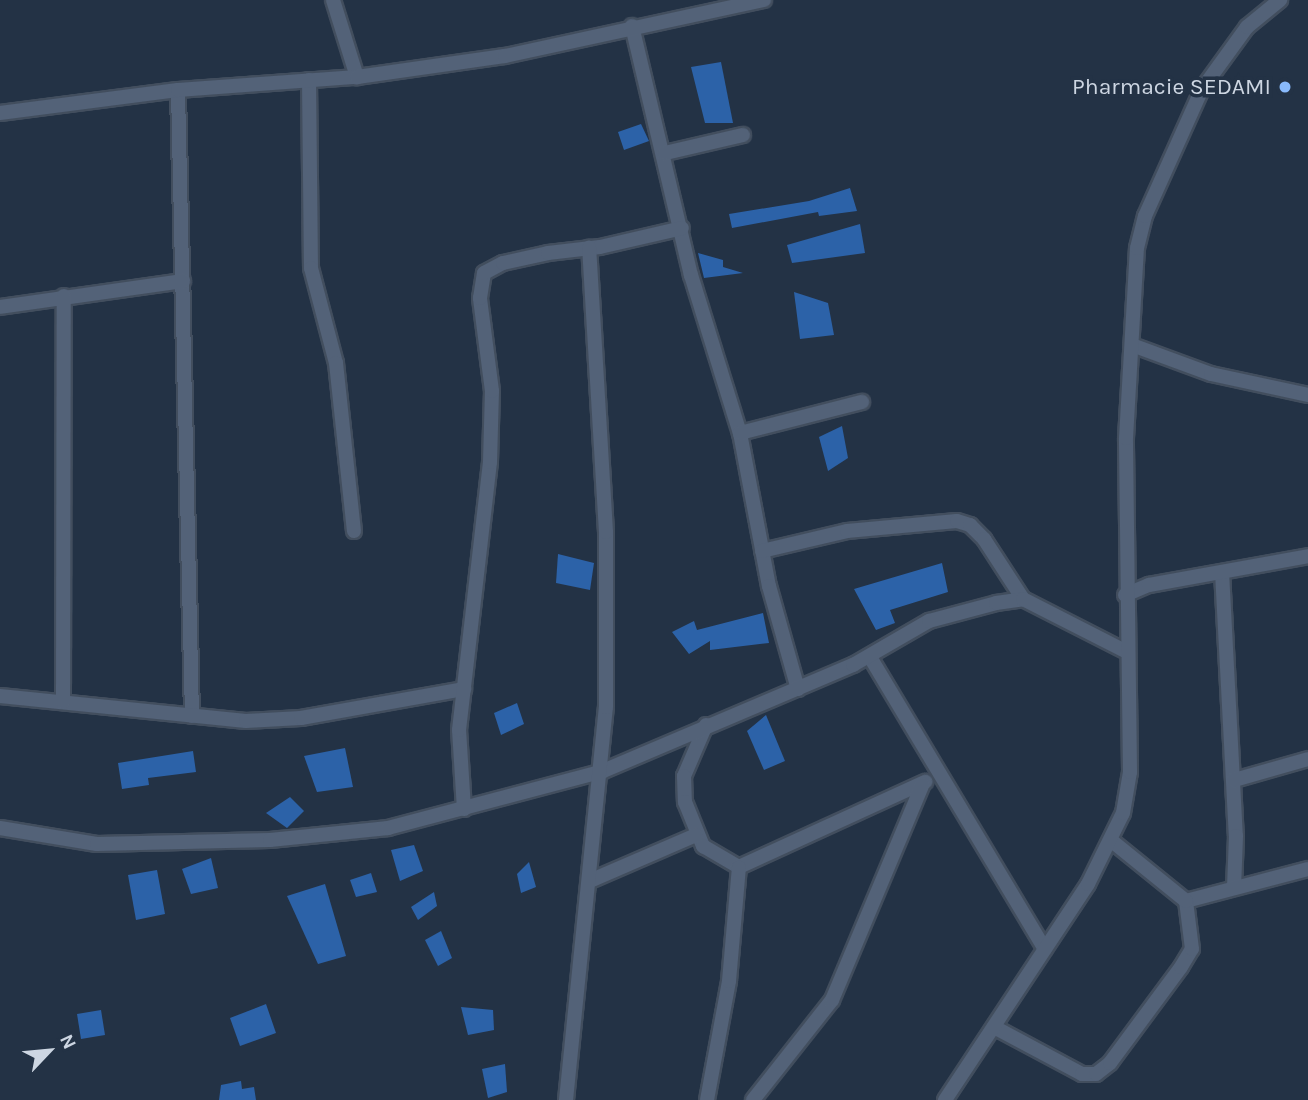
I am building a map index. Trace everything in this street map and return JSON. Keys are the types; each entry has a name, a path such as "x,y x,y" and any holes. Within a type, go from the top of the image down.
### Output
{"street":[{"path":"333,0 357,77"},
{"path":"0,113 178,90 357,77 505,55 764,0"},
{"path":"945,1100 1045,949 1112,841 1129,790 1125,595 1137,248 1146,216 1212,73 1247,27 1280,0"},
{"path":"632,26 691,275 740,433 762,551 799,689"},
{"path":"309,80 311,268 336,363 354,531"},
{"path":"178,90 192,716"},
{"path":"664,153 743,135"},
{"path":"464,809 458,765 464,689 491,463 492,391 481,282 490,268 503,263 682,228"},
{"path":"566,1100 603,771 608,579 589,248"},
{"path":"0,307 183,281"},
{"path":"63,702 64,296"},
{"path":"1132,345 1211,374 1308,395"},
{"path":"740,433 862,402"},
{"path":"762,551 847,530 957,520 970,525 984,540 1023,599 1127,652"},
{"path":"1125,595 1149,584 1304,559"},
{"path":"1222,572 1234,780 1234,888"},
{"path":"0,828 97,844 270,840 388,828 603,771 870,657 914,629 952,612 1023,599"},
{"path":"870,657 1045,949"},
{"path":"0,696 246,721 301,718 464,689"},
{"path":"706,725 682,786 696,835 703,846 739,867"},
{"path":"1234,780 1308,759"},
{"path":"739,867 923,783 936,771"},
{"path":"752,1100 831,1000 923,783"},
{"path":"592,880 696,835"},
{"path":"994,1027 1082,1074 1096,1074 1110,1063 1192,949 1186,901 1112,841"},
{"path":"707,1100 729,981 739,867"},
{"path":"1186,901 1308,869"}],"building":[{"path":"721,62 733,123 705,123 691,67"},
{"path":"641,124 649,141 624,150 618,132"},
{"path":"850,188 857,211 819,216 818,212 732,228 729,214 809,201"},
{"path":"860,224 865,253 792,263 787,245"},
{"path":"698,253 723,260 723,267 743,273 704,278"},
{"path":"794,292 828,303 834,335 800,339"},
{"path":"842,426 848,458 828,471 819,437"},
{"path":"558,554 594,563 590,590 556,583"},
{"path":"942,563 948,592 890,610 895,623 876,630 854,589"},
{"path":"763,613 769,643 710,650 710,641 689,654 672,632 694,621 697,630"},
{"path":"517,703 524,724 501,735 494,713"},
{"path":"766,715 785,761 764,770 747,731"},
{"path":"345,748 353,787 317,792 304,756"},
{"path":"193,751 196,772 148,778 149,785 122,789 118,763"},
{"path":"290,797 304,811 287,828 266,813"},
{"path":"414,845 423,871 400,881 391,850"},
{"path":"211,858 218,888 191,894 182,869"},
{"path":"529,862 536,887 521,893 517,874"},
{"path":"157,870 165,914 136,920 128,875"},
{"path":"371,873 377,892 356,897 350,880"},
{"path":"325,884 346,956 318,964 287,896"},
{"path":"434,892 437,906 418,920 411,907"},
{"path":"441,931 452,958 438,966 425,940"},
{"path":"266,1004 276,1033 240,1046 230,1018"},
{"path":"461,1007 493,1010 494,1030 468,1035"},
{"path":"101,1010 105,1035 81,1039 77,1014"},
{"path":"505,1064 507,1092 488,1098 482,1069"},
{"path":"241,1081 242,1089 254,1087 256,1100 219,1100 221,1085"}],"place":[{"name":"Pharmacie SEDAMI","path":"1285,87"}]}
